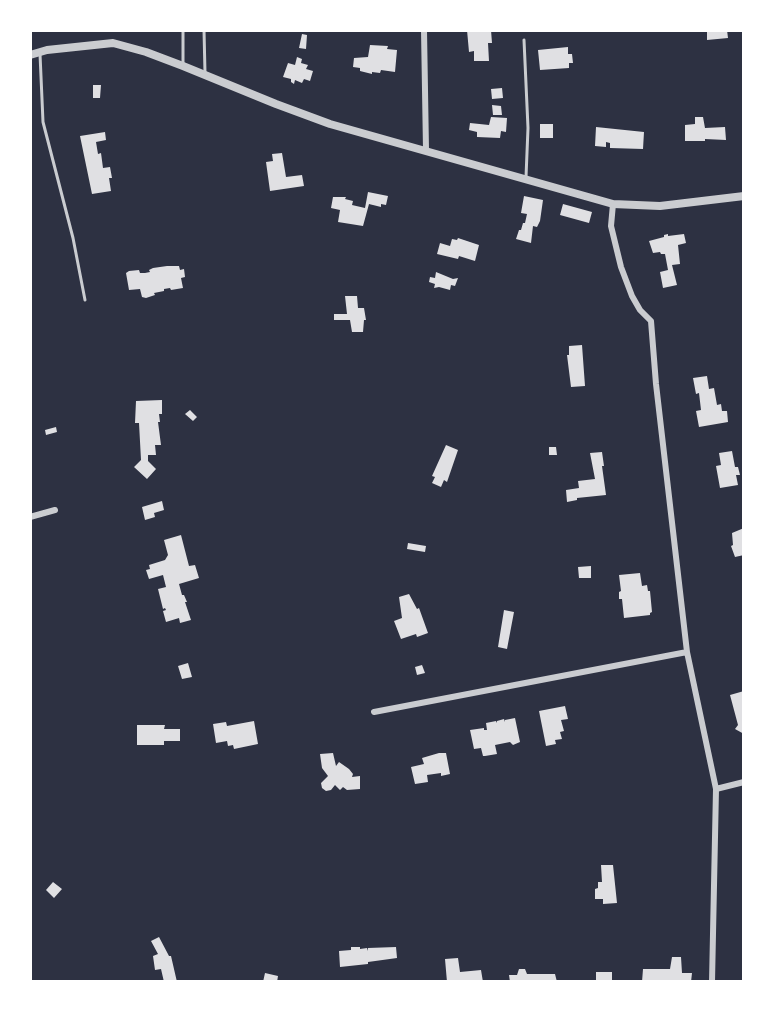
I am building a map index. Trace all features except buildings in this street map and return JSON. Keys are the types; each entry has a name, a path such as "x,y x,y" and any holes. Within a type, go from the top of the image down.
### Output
{"street":[{"path":"424,30 426,150"},
{"path":"30,55 113,43 146,52 330,124 614,204 660,206 744,196"},
{"path":"614,204 611,226 621,267 636,303 651,321 656,384 687,652 716,789 712,982"},
{"path":"30,517 55,510"},
{"path":"374,712 687,652"},
{"path":"716,789 744,782"}],"lane":[{"path":"183,30 183,66"},
{"path":"204,30 205,75"},
{"path":"524,40 528,128 526,179"},
{"path":"39,52 43,122 73,238 85,300"}]}
